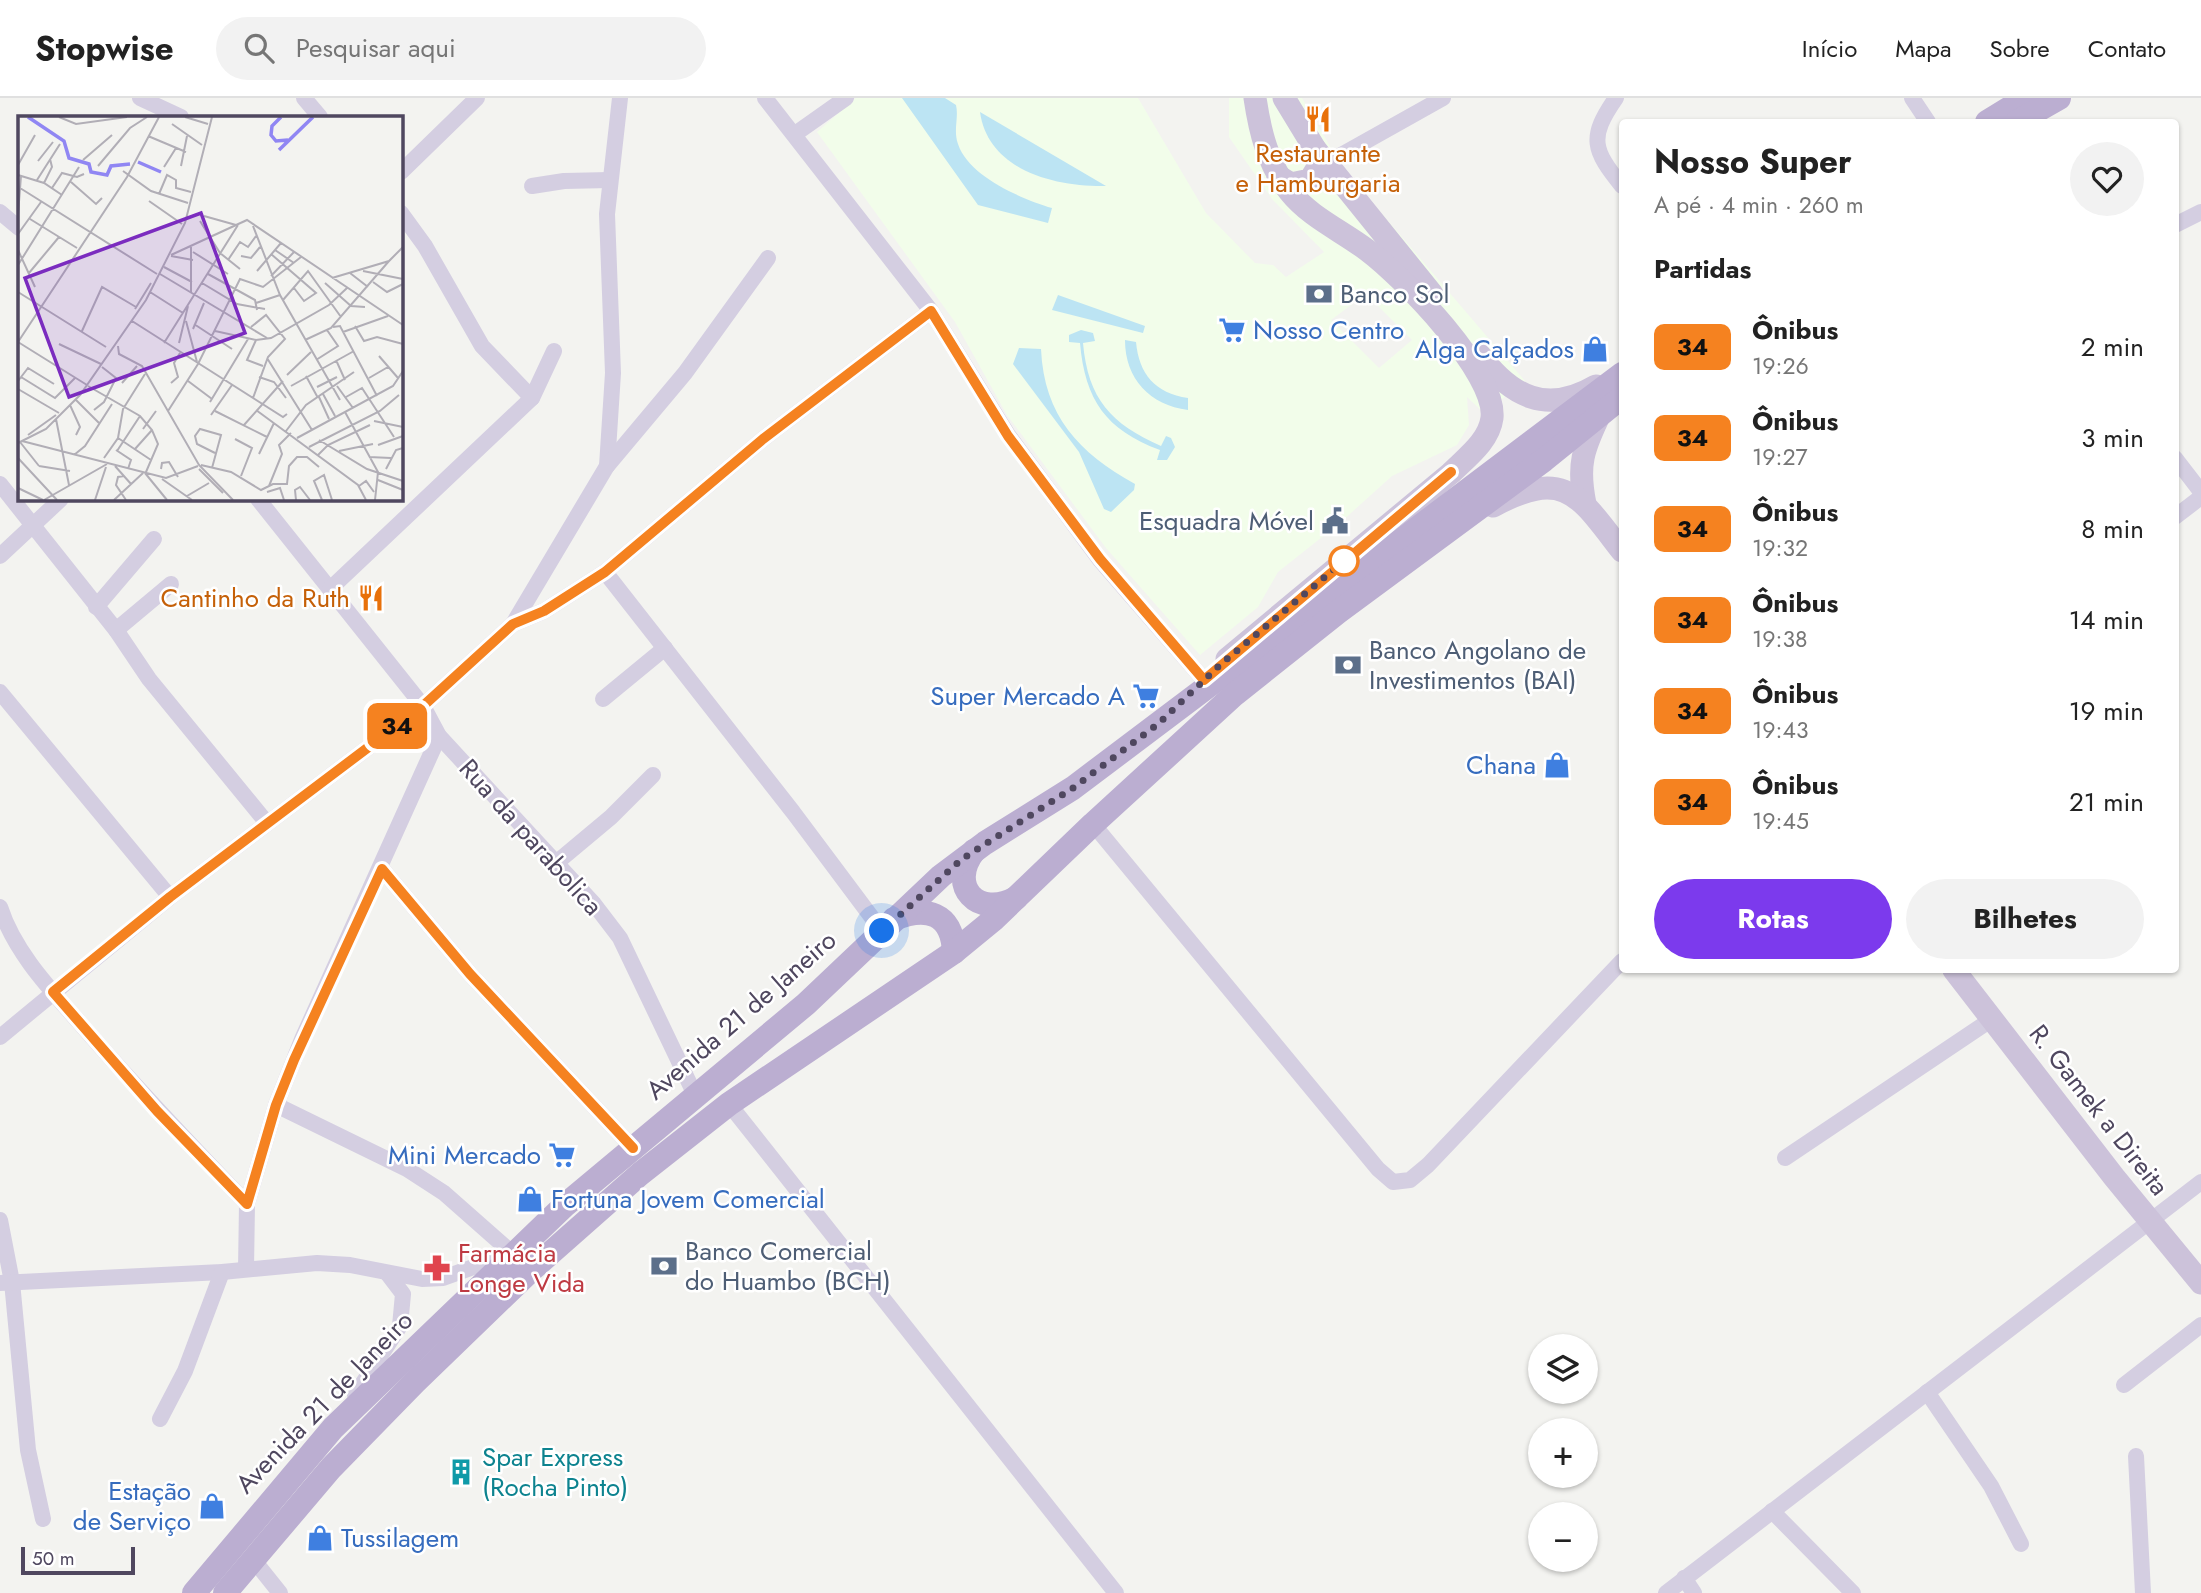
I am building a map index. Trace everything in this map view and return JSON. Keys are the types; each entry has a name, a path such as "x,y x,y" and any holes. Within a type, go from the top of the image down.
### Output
{"main road":[{"path":"1158,724 1204,680 1451,472 1477,448 1492,419 1489,393 1479,373 1404,282 1365,248 1298,201 1278,176 1264,144 1255,98"},
{"path":"1284,98 1321,156 1487,366 1515,391 1541,400 1566,400 1619,374"},
{"path":"1992,119 2026,98"},
{"path":"2022,119 2059,98"},
{"path":"1278,176 1291,184 1310,180 1321,156"},
{"name":"Avenida 21 de Janeiro","path":"194,1593 333,1428 512,1254 695,1095 806,1004 888,925 975,850 1073,788 1619,374"},
{"name":"Avenida 21 de Janeiro","path":"225,1593 252,1558 341,1458 529,1272 640,1174 729,1104 954,952 1016,898 1235,694 1438,536 1544,460 1619,399"},
{"path":"1586,504 1580,469 1584,447 1601,412"},
{"path":"1438,536 1516,495 1542,487 1571,494 1586,504 1619,547"},
{"path":"975,850 964,867 963,877 970,895 987,905 997,906 1016,898"},
{"path":"888,925 918,912 937,916 944,921 950,932 954,952"},
{"name":"R. Gamek a Direita","path":"1956,973 2201,1283"}],"street":[{"path":"140,98 179,116"},
{"path":"304,98 319,116"},
{"path":"402,171 477,98"},
{"path":"607,466 612,373 607,214 620,98"},
{"path":"765,98 931,311 1008,436 1100,559 1204,680"},
{"path":"795,134 846,98"},
{"path":"1321,156 1443,98"},
{"path":"1616,98 1599,127 1598,143 1601,159 1619,182"},
{"path":"1912,98 1926,119"},
{"path":"532,186 564,181 610,180"},
{"path":"0,212 18,227"},
{"path":"2179,223 2201,212"},
{"path":"402,214 425,246 482,346 532,398"},
{"path":"0,1037 170,897 423,706 513,624 607,466 684,373 768,258"},
{"path":"513,624 544,611 605,572 763,439 931,311"},
{"path":"330,589 532,398 554,351"},
{"path":"2179,464 2201,495 2179,514"},
{"path":"0,484 31,527 116,630 149,679 267,822"},
{"path":"0,556 60,500"},
{"name":"Rua da parabolica","path":"259,500 423,706 439,736 621,938 695,1095"},
{"path":"96,607 154,539"},
{"path":"605,572 888,925"},
{"path":"116,630 171,584"},
{"path":"603,699 665,648"},
{"path":"0,692 170,897"},
{"path":"246,1269 247,1204 276,1105 303,1037 382,869 439,736"},
{"path":"556,863 611,817 653,775"},
{"path":"1093,824 1378,1169 1393,1182 1410,1180 1429,1166 1619,964"},
{"path":"382,869 470,974 633,1148"},
{"path":"0,907 14,940 53,992 157,1111 247,1204"},
{"path":"1785,1158 1993,1019"},
{"path":"729,1104 1116,1593"},
{"path":"6,1283 222,1272 317,1263 386,1271 422,1279 443,1278 512,1254 443,1192 407,1169 276,1105"},
{"path":"1665,1593 2201,1182"},
{"path":"0,1220 29,1450 43,1519"},
{"path":"333,1428 401,1326 404,1294 386,1271"},
{"path":"160,1419 185,1371 222,1272"},
{"path":"2124,1385 2201,1325"},
{"path":"1927,1392 1992,1486 2021,1544"},
{"path":"2136,1456 2143,1593"},
{"path":"1772,1511 1853,1593"},
{"path":"252,1558 279,1593"},
{"path":"1684,1578 1694,1593"}],"shaded area":[{"path":"856,98 1138,98 1206,213 1255,263 1273,265 1286,277 1324,252 1272,199 1229,137 1229,98 1302,98 1342,167 1525,381 1484,413 1467,397 1469,425 1457,445 1392,476 1341,522 1278,572 1258,607 1200,655 1106,548 1007,415 955,322 817,132","holes":["1366,294 1412,340 1379,368 1331,320"]},
{"path":"902,98 945,98 956,105 957,139 964,156 973,167 998,185 1052,208 1048,223 978,205"},
{"path":"980,112 1106,186 1066,183 1027,171 996,148 986,132"},
{"path":"1058,295 1145,326 1143,333 1052,310"},
{"path":"1081,330 1093,333 1095,341 1083,343 1086,363 1090,380 1105,407 1116,419 1143,438 1161,446 1166,436 1171,438 1175,447 1167,460 1157,460 1160,450 1125,433 1112,422 1093,397 1080,343 1069,342 1069,335"},
{"path":"1125,340 1136,342 1141,364 1158,387 1188,398 1188,410 1162,402 1142,388 1130,367"},
{"path":"1019,348 1041,349 1049,394 1068,430 1097,459 1135,484 1134,490 1111,512 1104,509 1079,452 1013,364"}],"bus line":[{"name":"34","path":"633,1148 470,974 382,869 303,1037 276,1105 247,1204 157,1111 53,992 267,822 423,706 513,624 544,611 605,572 763,439 931,311 1008,436 1100,559 1204,680 1451,472"}],"place":[{"name":"Restaurante e Hamburgaria","path":"1318,119"},
{"name":"Banco Sol","path":"1319,294"},
{"name":"Nosso Centro","path":"1232,330"},
{"name":"Alga Calçados","path":"1595,349"},
{"name":"Esquadra Móvel","path":"1335,521"},
{"name":"Cantinho da Ruth","path":"371,598"},
{"name":"Banco Angolano de Investimentos (BAI)","path":"1348,665"},
{"name":"Super Mercado A","path":"1146,696"},
{"name":"Chana","path":"1557,765"},
{"name":"Mini Mercado","path":"562,1155"},
{"name":"Fortuna Jovem Comercial","path":"530,1199"},
{"name":"Banco Comercial do Huambo (BCH)","path":"664,1266"},
{"name":"Farmácia Longe Vida","path":"437,1268"},
{"name":"Spar Express (Rocha Pinto)","path":"461,1472"},
{"name":"Estação de Serviço","path":"212,1506"},
{"name":"Tussilagem","path":"320,1538"}],"route":[{"path":"882,931 962,859 1073,788 1158,724 1221,664 1344,561"}]}
